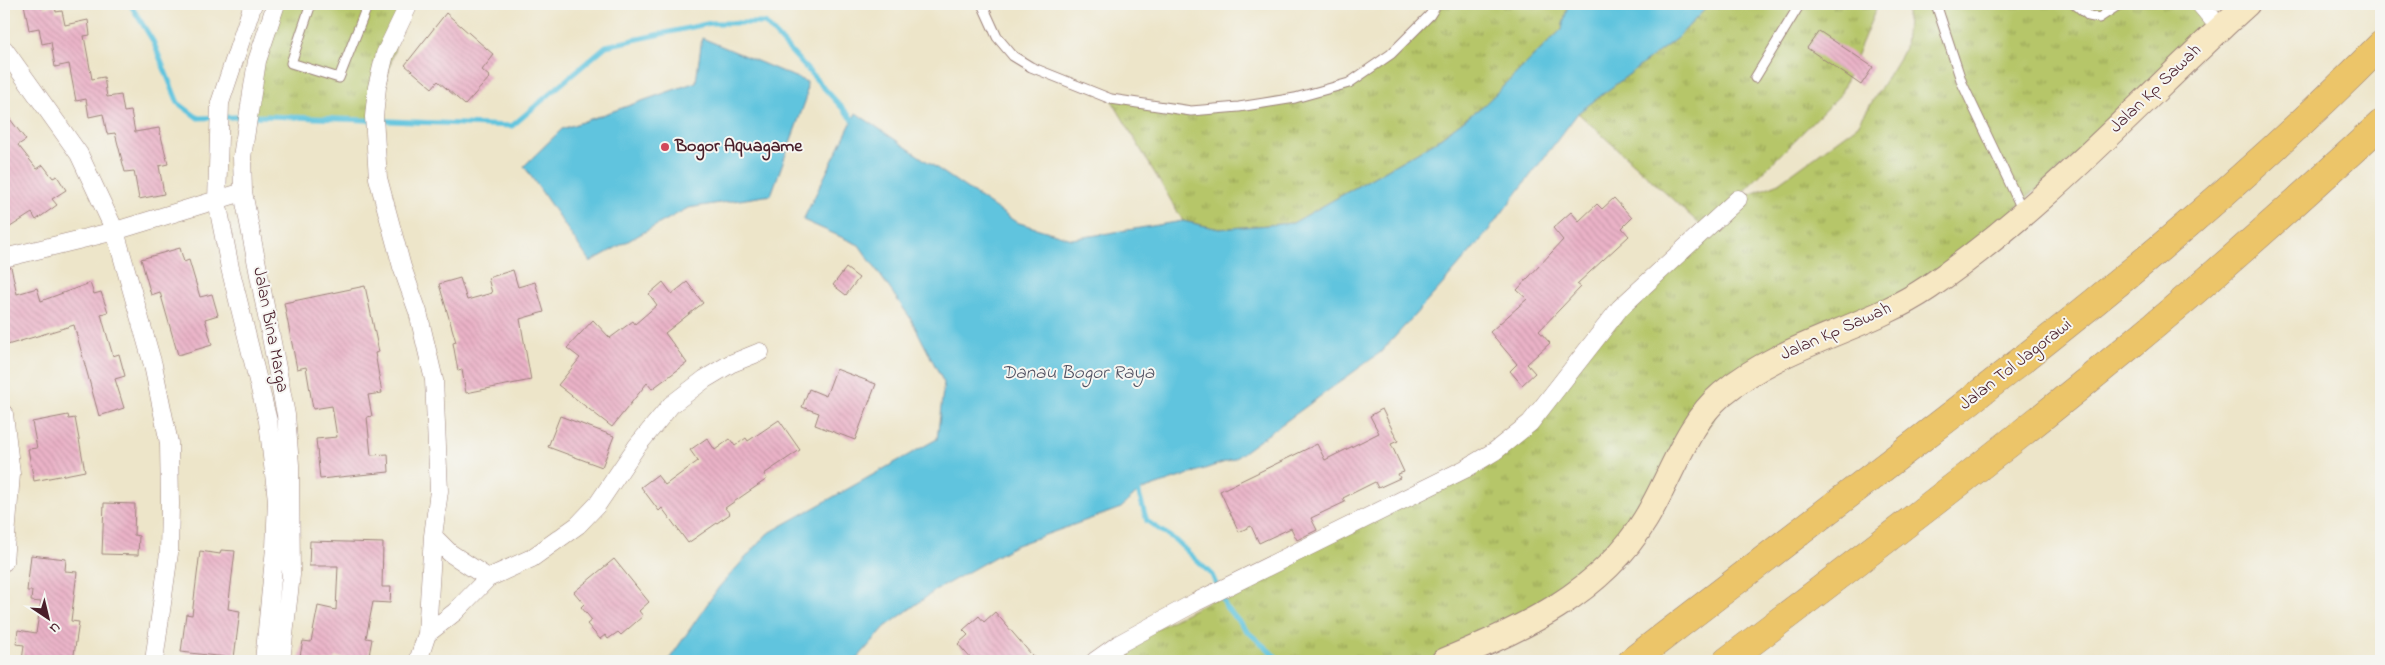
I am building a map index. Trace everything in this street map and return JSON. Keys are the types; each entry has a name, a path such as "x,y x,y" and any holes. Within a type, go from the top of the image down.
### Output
{"highway":[{"name":"Jalan Tol Jagorawi","path":"1632,661 2046,342 2158,251 2323,104 2381,45"},
{"path":"1728,661 1942,498 2134,342 2270,226 2381,124"}],"street":[{"name":"Jalan Bina Marga","path":"253,4 220,103 217,201 230,268 268,421 277,500 275,548 264,661"},
{"name":"Jalan Bina Marga","path":"276,4 257,61 242,157 243,192 286,415 290,465 291,575 281,661"},
{"path":"409,4 385,54 377,87 374,117 378,178 402,267 418,312 434,380 439,491 433,536 427,634 418,661"},
{"path":"2200,4 2220,28"},
{"name":"Jalan Kp Sawah","path":"1444,661 1523,627 1585,588 1628,547 1645,521 1699,418 1719,396 1744,376 1791,350 1892,307 1927,288 2025,215 2247,4"},
{"path":"4,49 79,154 115,231 153,365 169,443 169,552 154,661"},
{"path":"4,258 115,231 243,192"},
{"path":"1095,661 1119,644 1196,602 1464,469 1495,451 1530,423 1620,308 1738,199"},
{"path":"427,634 455,612 488,578 532,558 578,525 597,505 637,446 671,405 704,380 730,364 760,352"},
{"path":"4,414 11,474 4,562"},
{"path":"433,536 450,553 488,578"}],"lane":[{"path":"311,4 291,62 339,78 368,4"},
{"path":"982,4 996,37 1013,56 1031,67 1111,99 1191,111 1238,107 1295,98 1348,83 1391,54 1430,15 1437,4"},
{"path":"1755,78 1800,4"},
{"path":"1936,4 1962,83 2025,215"},
{"path":"2075,4 2089,16 2099,18 2109,7 2120,4"}],"green space":[{"path":"275,4 409,4 405,10 375,121 251,116"},
{"path":"1436,4 1568,4 1562,29 1484,105 1435,142 1293,223 1219,229 1183,221 1111,99 1191,111 1239,107 1349,83 1391,54"},
{"path":"1710,4 1878,4 1840,95 1722,213 1738,199 1777,184 1858,125 1905,48 1908,4 2202,4 2220,28 1922,291 1744,375 1609,567 1444,661 1095,661 1495,451 1620,308 1705,229 1578,113 1677,38"}],"water":[{"name":"Danau Bogor Raya","path":"1568,4 1710,4 1677,38 1578,113 1485,235 1381,352 1234,459 1139,491 1121,508 1014,546 936,590 885,627 855,661 668,661 719,587 767,534 937,439 944,383 911,319 859,245 803,220 856,113 1016,222 1072,239 1183,221 1219,229 1293,223 1435,142 1484,105 1562,29"},
{"name":"Bogor Aquagame","path":"702,38 807,82 806,99 771,195 688,208 590,262 524,166 562,129 696,82"}],"building":[{"path":"24,4 44,4 44,8 55,5 56,12 62,11 65,25 88,20 90,35 84,36 92,79 104,77 107,97 121,95 124,112 131,111 135,132 159,128 168,164 159,166 164,194 139,199 134,171 125,172 115,133 107,134 103,114 89,117 86,99 76,101 69,64 55,67 51,42 42,44 39,28 29,30"},
{"path":"446,13 494,55 482,70 490,77 465,105 438,81 432,88 405,65"},
{"path":"1819,31 1873,67 1861,85 1807,48"},
{"path":"4,111 26,140 18,145 37,169 43,165 53,178 57,176 66,190 52,199 57,205 36,220 32,213 4,231"},
{"path":"1614,198 1632,218 1622,228 1629,236 1577,284 1581,287 1539,331 1550,343 1527,364 1535,373 1522,385 1510,371 1517,364 1490,332 1527,299 1517,290 1563,240 1553,228 1571,212 1579,221 1597,204 1602,209"},
{"path":"180,248 184,262 189,260 200,297 212,294 218,315 205,319 212,345 178,355 160,292 151,295 141,259"},
{"path":"11,267 17,294 37,288 41,301 90,283 94,294 101,292 108,312 101,314 104,325 113,356 119,354 125,376 115,379 124,408 99,416 74,325 4,346 4,268"},
{"path":"846,268 859,278 846,295 833,285"},
{"path":"513,270 518,287 535,282 544,312 520,319 531,380 466,393 462,370 458,371 453,343 456,342 439,284 460,278 467,300 492,293 488,278"},
{"path":"663,282 672,294 687,282 703,303 665,333 687,363 652,389 647,383 612,427 558,385 580,358 567,348 593,320 610,338 633,321 635,324 657,305 649,294"},
{"path":"365,286 379,352 375,353 382,393 368,395 372,416 367,417 371,455 388,454 389,472 320,479 316,439 337,437 332,406 313,409 306,367 297,369 284,303"},
{"path":"836,369 876,384 855,440 815,425 819,413 802,407 809,389 826,396"},
{"path":"1382,409 1398,441 1391,444 1404,472 1398,474 1400,478 1378,488 1375,482 1343,498 1345,502 1311,518 1317,530 1297,540 1291,528 1259,543 1251,526 1239,532 1220,491 1317,444 1325,460 1379,433 1370,416"},
{"path":"68,415 69,419 75,418 85,471 34,481 28,449 37,448 32,422"},
{"path":"560,416 614,436 602,467 548,447"},
{"path":"779,420 800,450 764,474 767,479 725,508 730,514 688,543 662,508 659,511 641,487 657,475 665,485 698,461 690,450 707,438 715,450 730,439 735,446 746,438 748,441"},
{"path":"104,503 135,504 134,535 139,536 138,555 102,554"},
{"path":"310,541 383,543 382,587 391,587 390,603 373,602 366,638 372,639 368,661 335,657 334,661 299,661 303,641 311,642 318,606 336,610 338,566 309,566"},
{"path":"221,550 235,551 228,609 240,611 234,658 181,652 186,614 192,615 200,551 220,554"},
{"path":"31,555 66,559 65,571 77,572 71,621 79,622 73,661 22,661 24,645 16,644 18,630 36,633 41,602 31,601 32,591 27,591"},
{"path":"614,559 649,602 639,611 643,616 621,635 618,632 608,639 605,635 600,639 587,624 592,620 581,607 584,604 574,592"},
{"path":"995,612 1037,661 973,661 958,644 968,635 963,630 979,616 984,622"}],"waterway":[{"path":"130,4 153,41 178,103 198,118 268,116 512,126 606,46 711,23 765,23 856,123"},
{"path":"1141,486 1138,491 1147,521 1175,540 1212,575 1226,607 1247,631 1281,661"}],"place":[{"name":"Bogor Aquagame","path":"665,147"}]}
